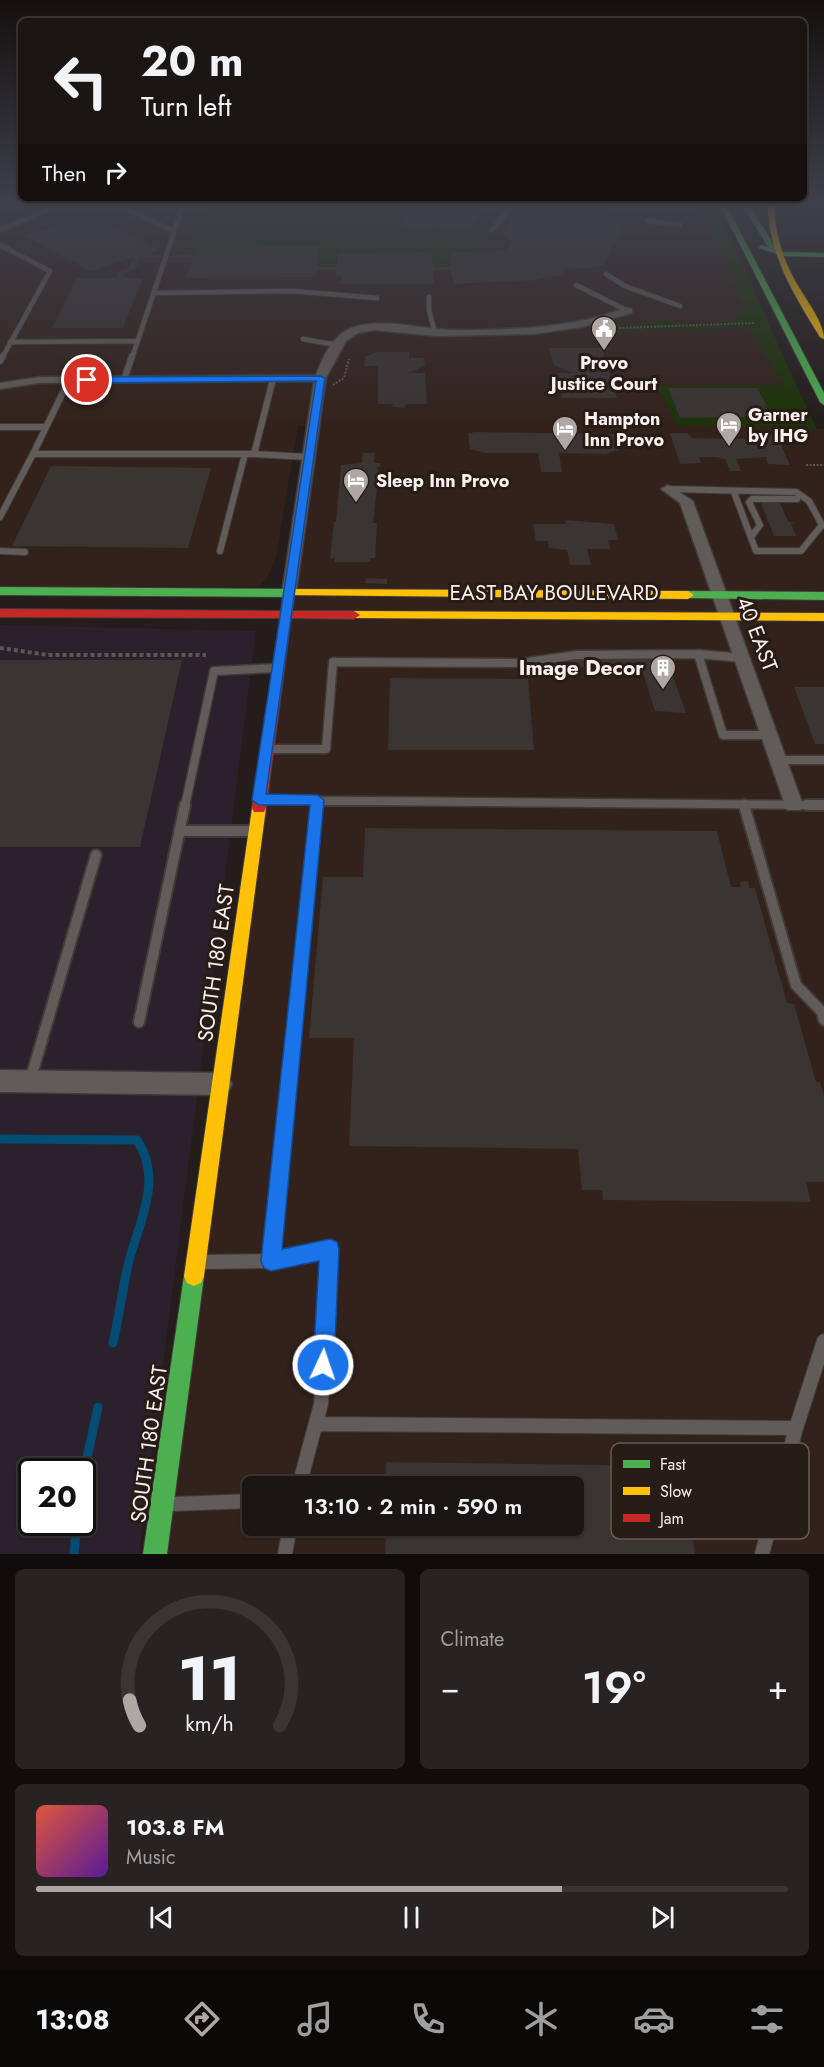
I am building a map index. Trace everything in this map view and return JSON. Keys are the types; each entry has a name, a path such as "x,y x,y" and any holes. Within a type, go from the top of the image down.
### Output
{"main road":[{"path":"760,278 824,402"},
{"path":"790,278 824,337"},
{"name":"EAST BAY BOULEVARD","path":"0,591 824,596"},
{"name":"SOUTH 180 EAST","path":"155,1554 289,593"},
{"name":"EAST BAY BOULEVARD","path":"0,613 824,617"}],"street":[{"path":"337,345 347,335 364,328 435,333 565,328 607,319 628,311"},
{"name":"SOUTH 180 EAST","path":"289,593 320,382 337,345"},
{"path":"0,386 39,380 273,379 320,382"},
{"name":"40 EAST","path":"668,489 686,501 794,805"},
{"path":"0,1081 220,1084"}],"lane":[{"path":"0,361 46,278"},
{"path":"123,380 158,278"},
{"path":"612,278 625,286 680,306"},
{"path":"576,285 628,311"},
{"path":"153,293 292,291 376,298"},
{"path":"429,297 429,310 435,333"},
{"path":"303,339 337,345"},
{"path":"10,342 137,341"},
{"path":"254,454 273,379"},
{"path":"0,517 4,503 33,454 69,380"},
{"path":"0,427 46,427"},
{"path":"33,454 254,454 309,457"},
{"path":"220,551 245,454"},
{"path":"668,489 796,492 803,499"},
{"path":"734,492 756,551 801,551 822,525 809,501 752,499 749,502 760,525 751,537"},
{"path":"0,550 25,552"},
{"path":"699,654 723,735 770,735"},
{"path":"266,749 326,749 333,662 521,663 576,655 699,654 743,658"},
{"path":"139,1022 214,671 277,668"},
{"path":"778,760 824,760"},
{"path":"259,800 824,805"},
{"path":"271,1261 317,800"},
{"path":"744,804 796,985 822,1012 824,1020"},
{"path":"180,831 255,831"},
{"path":"30,1081 96,855"},
{"path":"196,1263 271,1261 330,1249 321,1404 301,1476"},
{"path":"792,1443 824,1341"},
{"path":"316,1424 796,1428"},
{"path":"162,1504 242,1501"},
{"path":"285,1554 288,1536"},
{"path":"762,1554 766,1539"}],"path":[{"path":"611,328 695,327 754,323"},
{"path":"320,382 341,383 346,378 349,357"},
{"path":"806,465 824,465"},
{"path":"0,648 15,648 48,655 206,655"}],"shaded area":[{"path":"0,278 749,278 771,331 817,429 824,429 824,1554 155,1554 313,426 298,426 275,561 267,578 258,586 0,588"},
{"path":"0,625 256,631 139,1554 0,1554"}],"green space":[{"path":"732,278 748,278 817,429 676,425 658,386 783,385 748,328 624,330 625,333 611,328 614,324 640,325 657,321 716,324 737,317 745,309"}],"building":[{"path":"77,278 143,278 123,328 52,328"},
{"path":"342,278 434,278 434,283 343,284 339,282 343,280"},
{"path":"453,278 548,278 536,280 454,284"},
{"path":"549,348 602,348 617,398 562,398 556,373 573,373 554,365"},
{"path":"377,352 409,352 409,358 424,358 425,365 409,373 425,373 427,404 406,404 405,408 390,406 395,404 378,404 378,366 364,366 365,357"},
{"path":"668,388 757,388 767,406 764,406 773,417 680,418"},
{"name":"Hampton Inn Provo","path":"468,433 617,434 619,443 618,450 605,454 559,453 562,472 541,472 538,453 485,453 470,449"},
{"name":"Garner by IHG","path":"670,433 688,433 692,438 758,439 757,436 761,436 759,433 776,434 790,465 768,464 766,457 736,459 741,471 730,471 725,459 715,457 699,457 701,463 680,464"},
{"name":"Sleep Inn Provo","path":"363,453 375,453 374,463 380,463 380,467 377,467 379,471 373,523 377,523 375,558 370,558 370,562 335,562 334,558 330,558 341,465 362,463"},
{"path":"51,466 211,468 188,548 12,546"},
{"path":"761,503 780,503 788,521 795,524 791,524 796,536 774,536"},
{"path":"565,520 614,524 618,540 608,540 610,549 587,549 591,565 570,565 567,550 549,548 548,541 536,541 533,524 566,524"},
{"path":"366,578 387,579 387,584 365,583"},
{"name":"Image Decor","path":"653,656 669,665 686,713 655,711 642,670 572,667 570,657"},
{"path":"0,660 182,660 140,847 0,847"},
{"path":"390,678 528,679 534,750 388,750"},
{"path":"794,687 824,687 824,744 815,744"},
{"path":"365,828 717,831 731,887 741,887 740,882 748,881 749,888 755,888 787,1003 794,1004 816,1082 820,1082 824,1096 824,1182 806,1182 811,1202 603,1200 602,1190 582,1190 578,1149 349,1146 354,1038 309,1038 323,877 363,877"},
{"path":"386,1462 611,1465 611,1539 693,1539 695,1554 385,1554 386,1536 584,1536 584,1476 386,1476"}],"waterway":[{"path":"0,1139 137,1140 145,1155 149,1186 128,1265 113,1343"},
{"path":"87,1458 98,1407"},
{"path":"74,1554 76,1536"}],"traffic: fast":[{"path":"760,278 824,402"},
{"path":"0,591 289,593"},
{"path":"688,595 824,596"},
{"path":"155,1554 194,1276"}],"traffic: slow":[{"path":"789,278 824,337"},
{"path":"289,593 688,595"},
{"path":"354,615 824,617"},
{"path":"194,1276 259,808"}],"traffic: jam":[{"path":"259,808 289,593"},
{"path":"0,613 354,615"}],"place":[{"name":"Provo Justice Court","path":"604,352"},
{"name":"Garner by IHG","path":"729,448"},
{"name":"Hampton Inn Provo","path":"565,452"},
{"name":"Sleep Inn Provo","path":"356,504"},
{"name":"Image Decor","path":"663,691"}],"route":[{"path":"87,380 320,378 259,800 317,800 271,1261 330,1249 323,1365"}]}
